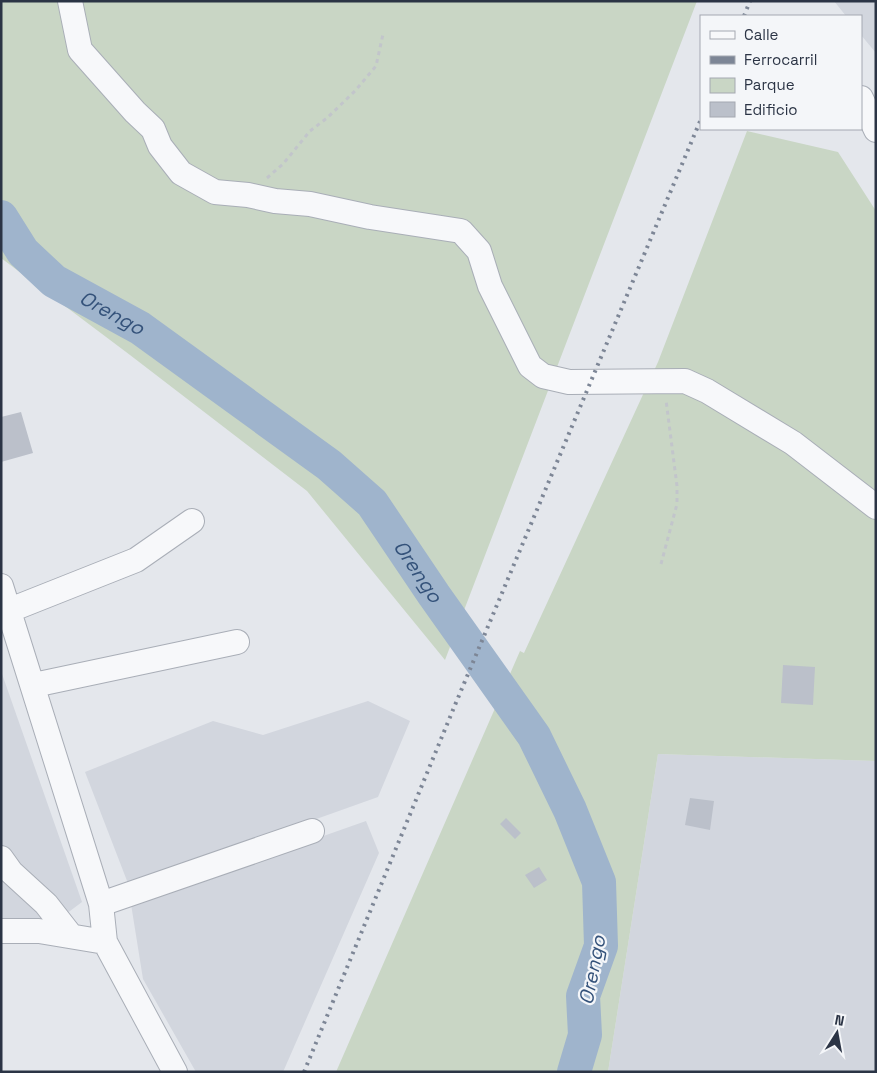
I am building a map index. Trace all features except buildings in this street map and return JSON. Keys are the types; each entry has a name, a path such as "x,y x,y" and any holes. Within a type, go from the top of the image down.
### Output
{"street":[{"path":"70,1 80,50 135,112 153,129 160,146 181,173 215,192 310,204 370,217 461,231 478,250 490,286 530,366 543,376 569,382 685,381 707,391 793,443 876,507"},
{"path":"862,100 876,130"},
{"path":"10,610 136,560 192,521"},
{"path":"1,586 34,685 101,904 105,942 175,1072"},
{"path":"34,685 237,642"},
{"path":"101,904 312,831"},
{"path":"1,858 11,872 46,904 71,936"},
{"path":"1,931 39,932 105,942"}],"path":[{"path":"248,195 283,164 310,131 327,118 355,91 376,66 383,34"},
{"path":"660,564 677,504 677,486 664,382"}],"shaded area":[{"path":"834,1 876,1 876,53 862,36 862,15 845,15"},
{"path":"1,671 82,902 54,923 1,922"},
{"path":"368,701 410,721 378,797 129,886 85,772 213,721 263,735"},
{"path":"658,754 876,761 876,1072 608,1072"},
{"path":"366,821 379,853 283,1072 196,1072 143,979 131,904"}],"green space":[{"path":"1,1 697,1 445,660 307,491 1,258"},
{"path":"747,131 838,152 876,211 876,761 658,754 608,1072 336,1072 520,651 524,653 658,362"}],"waterway":[{"name":"Orengo","path":"1,217 23,252 54,281 140,328 329,465 372,503 434,595 534,736 570,810 599,882 601,946 583,996 585,1035 574,1072"}],"railway":[{"path":"744,15 750,1"},
{"path":"304,1072 455,705 700,121"}]}
